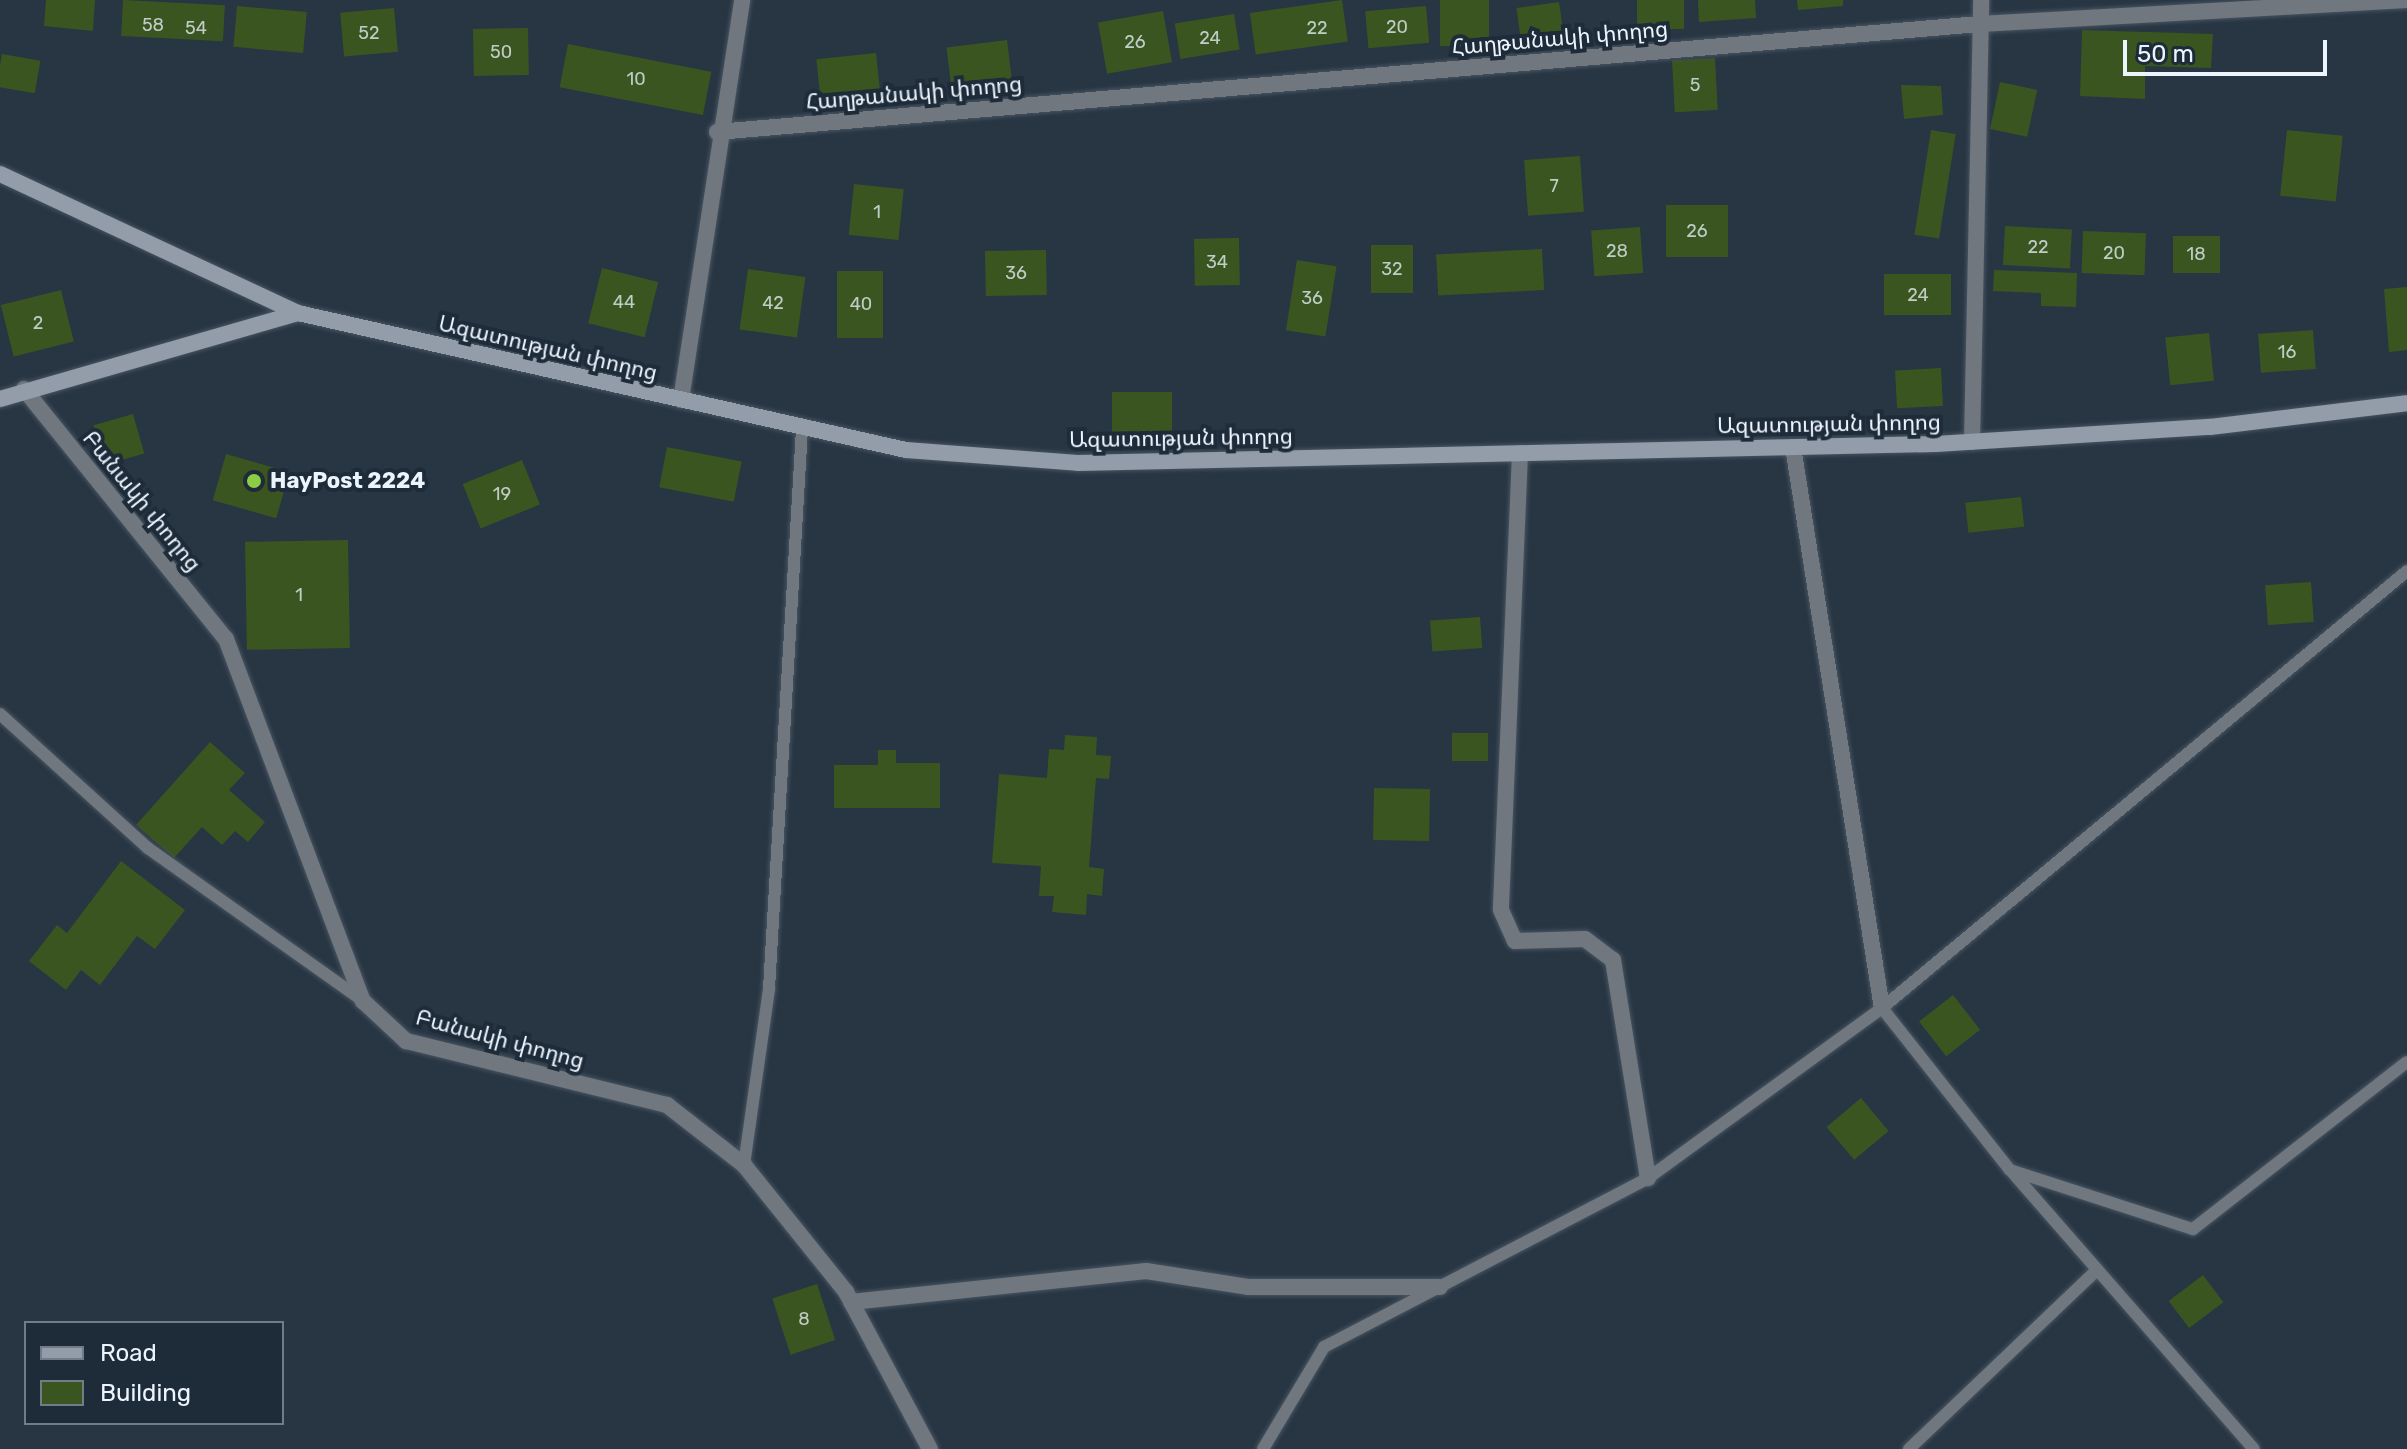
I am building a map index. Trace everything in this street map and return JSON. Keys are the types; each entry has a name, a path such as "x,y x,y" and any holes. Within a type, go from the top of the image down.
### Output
{"street":[{"path":"681,400 717,132 742,0"},
{"path":"1972,442 1981,0"},
{"name":"Հաղթանակի փողոց","path":"717,132 1979,24 2407,0"},
{"name":"Ազատության փողոց","path":"0,174 298,313 906,450 1078,463 1972,442 2210,427 2407,403"},
{"path":"0,399 24,389 298,313"},
{"name":"Բանակի փողոց","path":"24,389 226,639 363,1001 406,1041 667,1105 744,1165 851,1302 930,1449"},
{"path":"1793,447 1882,1008"},
{"path":"1520,453 1501,910 1515,941 1585,939 1613,960 1648,1178"},
{"path":"851,1302 1146,1271 1248,1287 1440,1287"}],"lane":[{"path":"744,1165 769,989 802,429"},
{"path":"1263,1449 1324,1347 1648,1178 1882,1008 2407,571"},
{"path":"0,714 148,848 363,1001"},
{"path":"1882,1008 2010,1170 2254,1449"},
{"path":"2010,1170 2193,1229 2407,1062"},
{"path":"1909,1449 2097,1270"}],"building":[{"path":"46,0 95,0 93,31 44,26"},
{"path":"123,0 225,5 223,41 121,36"},
{"path":"1342,0 1348,42 1256,55 1250,13"},
{"path":"1440,0 1489,0 1489,46 1440,46"},
{"path":"1637,0 1684,0 1684,29 1637,29"},
{"path":"1698,0 1755,0 1756,18 1699,22"},
{"path":"1797,0 1843,0 1843,6 1798,10"},
{"path":"1559,2 1563,32 1521,38 1516,8"},
{"path":"237,6 307,12 303,53 233,47"},
{"path":"1426,6 1429,43 1368,48 1365,11"},
{"path":"394,8 398,52 344,57 340,13"},
{"path":"1163,11 1172,62 1107,74 1098,22"},
{"path":"1234,14 1240,50 1180,59 1175,23"},
{"path":"528,28 529,75 474,76 473,29"},
{"path":"2082,30 2213,34 2211,68 2145,66 2145,99 2080,96"},
{"path":"1007,40 1012,80 951,87 946,47"},
{"path":"568,44 711,72 703,115 560,87"},
{"path":"876,53 880,93 821,99 816,59"},
{"path":"2,54 40,61 35,93 0,87"},
{"path":"1715,58 1718,110 1675,112 1672,60"},
{"path":"2000,82 2037,90 2027,137 1990,129"},
{"path":"1901,85 1941,86 1943,115 1904,119"},
{"path":"1931,130 1956,134 1939,239 1914,235"},
{"path":"2287,130 2343,136 2336,201 2280,196"},
{"path":"1580,156 1584,212 1528,216 1524,160"},
{"path":"854,184 904,189 898,240 849,235"},
{"path":"1666,205 1728,205 1728,257 1666,257"},
{"path":"2005,226 2072,230 2070,268 2003,265"},
{"path":"1640,227 1643,273 1594,276 1591,230"},
{"path":"2083,231 2146,233 2144,275 2082,273"},
{"path":"2173,236 2220,236 2220,273 2173,273"},
{"path":"1239,238 1240,285 1195,286 1194,239"},
{"path":"1371,245 1413,245 1413,293 1371,293"},
{"path":"1542,249 1544,290 1438,295 1436,255"},
{"path":"1046,250 1047,295 986,296 985,251"},
{"path":"1297,260 1337,266 1325,336 1286,330"},
{"path":"602,268 658,282 644,337 588,323"},
{"path":"748,269 805,277 797,337 740,329"},
{"path":"1994,270 2077,273 2076,307 2041,306 2041,293 1993,291"},
{"path":"837,271 883,271 883,338 837,338"},
{"path":"1884,274 1951,274 1951,315 1884,315"},
{"path":"2407,287 2407,350 2389,352 2384,289"},
{"path":"61,290 74,341 14,356 1,305"},
{"path":"2313,330 2316,369 2261,373 2258,334"},
{"path":"2209,333 2214,381 2170,385 2165,338"},
{"path":"1941,368 1943,406 1897,408 1895,370"},
{"path":"1112,392 1172,392 1172,439 1112,439"},
{"path":"133,414 144,453 105,465 94,425"},
{"path":"667,447 742,462 734,502 659,487"},
{"path":"226,454 289,472 276,518 213,500"},
{"path":"522,460 540,505 481,528 463,484"},
{"path":"2021,497 2024,527 1968,533 1965,503"},
{"path":"348,540 350,648 247,650 245,542"},
{"path":"2311,582 2314,622 2268,625 2265,585"},
{"path":"1480,617 1482,648 1432,651 1430,620"},
{"path":"1452,733 1488,733 1488,761 1452,761"},
{"path":"1065,735 1097,737 1096,755 1111,756 1109,779 1096,778 1089,867 1104,869 1102,896 1087,894 1086,915 1052,912 1054,896 1039,896 1041,866 992,863 999,774 1047,778 1049,749 1064,750"},
{"path":"210,742 245,773 229,790 265,822 248,842 235,831 222,845 202,827 174,858 136,825"},
{"path":"878,750 896,750 896,763 940,763 940,808 834,808 834,765 878,765"},
{"path":"1374,788 1430,789 1429,841 1373,840"},
{"path":"121,861 185,910 155,949 137,936 100,985 81,970 66,990 29,961 57,925 67,933"},
{"path":"1953,995 1980,1030 1946,1056 1919,1021"},
{"path":"1861,1098 1889,1131 1854,1160 1827,1127"},
{"path":"2203,1275 2223,1302 2189,1328 2169,1301"},
{"path":"817,1284 835,1340 791,1355 772,1299"}],"place":[{"name":"HayPost 2224","path":"254,481"}]}
